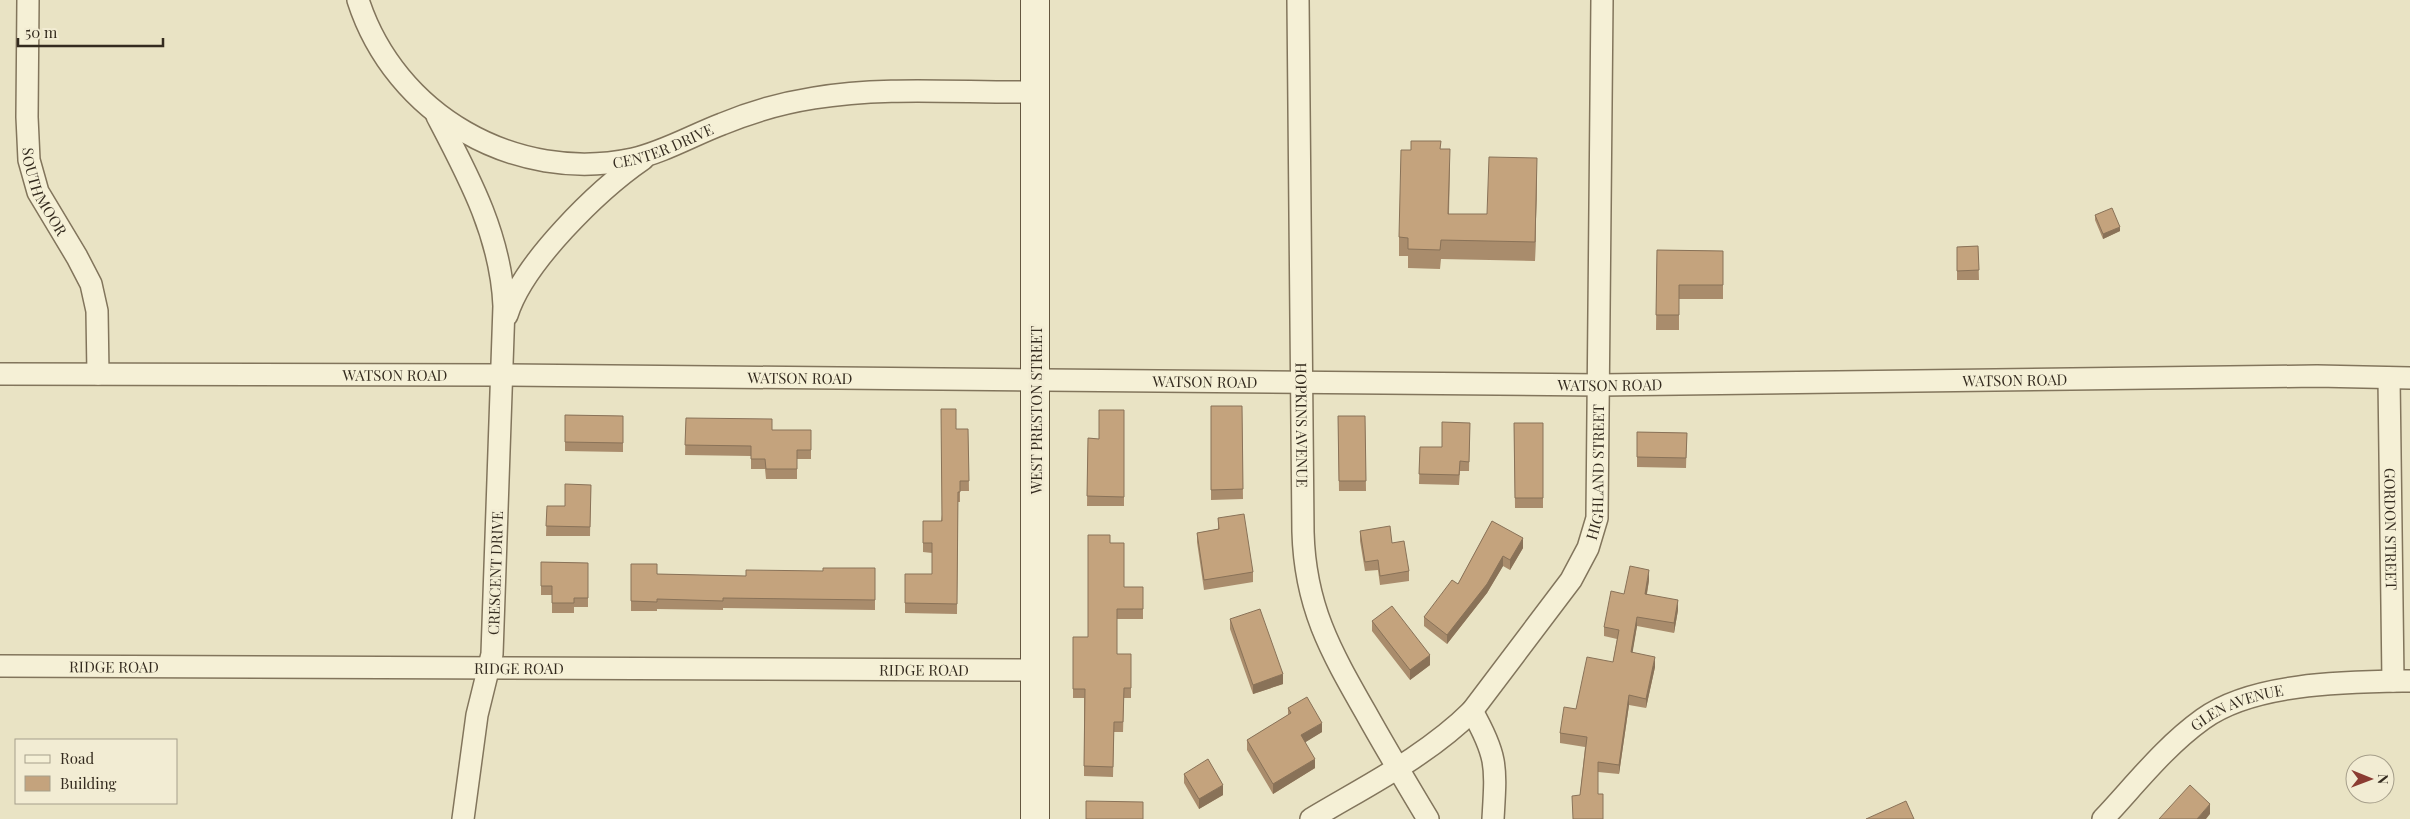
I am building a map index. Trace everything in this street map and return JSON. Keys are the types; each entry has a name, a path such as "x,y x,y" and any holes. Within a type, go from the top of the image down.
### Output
{"street":[{"name":"SOUTHMOOR","path":"28,0 27,117 29,160 38,192 77,256 90,284 97,310 98,374"},
{"name":"CENTER DRIVE","path":"358,0 372,37 382,54 411,89 435,112 447,122 474,137 530,157 586,163 618,161 650,154 742,117 813,98 895,92 1035,92"},
{"name":"WEST PRESTON STREET","path":"1035,0 1035,819"},
{"name":"HOPKINS AVENUE","path":"1298,0 1304,554 1312,600 1332,654 1396,767 1428,819"},
{"name":"HIGHLAND STREET","path":"1312,819 1445,735 1472,711 1571,580 1588,548 1597,518 1600,385 1602,0"},
{"name":"CRESCENT DRIVE","path":"435,112 471,182 490,230 504,290 490,667 477,715 463,819"},
{"name":"CRESCENT DRIVE","path":"504,325 509,307 522,282 548,249 574,220 611,185 650,154"},
{"name":"WATSON ROAD","path":"0,374 502,375 1600,385 2317,376 2400,378"},
{"name":"GORDON STREET","path":"2400,378 2402,681"},
{"name":"RIDGE ROAD","path":"0,666 1036,670"},
{"name":"GLEN AVENUE","path":"2103,819 2172,745 2204,718 2226,706 2258,696 2297,688 2402,681"},
{"path":"1472,711 1488,738 1494,758 1493,819"}],"building":[{"path":"1411,141 1441,141 1440,149 1450,149 1448,214 1487,214 1489,157 1537,158 1535,242 1441,240 1440,250 1408,249 1408,238 1399,237 1401,150 1411,150"},
{"path":"2112,208 2120,227 2103,234 2095,215"},
{"path":"1978,246 1979,270 1957,271 1957,247"},
{"path":"1657,250 1723,251 1723,285 1679,285 1679,315 1656,315"},
{"path":"1211,406 1242,406 1243,489 1211,490"},
{"path":"941,409 956,409 956,429 968,429 969,481 960,481 960,492 958,492 957,604 905,603 905,574 932,574 932,543 923,543 923,521 942,521"},
{"path":"1099,410 1124,410 1124,497 1087,496 1088,438 1099,439"},
{"path":"565,415 623,416 623,443 565,442"},
{"path":"1338,416 1365,416 1366,481 1339,481"},
{"path":"686,418 772,419 772,430 811,430 811,450 797,450 797,469 766,469 765,459 751,459 751,446 685,445"},
{"path":"1442,422 1470,423 1469,462 1460,461 1459,475 1419,474 1420,447 1442,447"},
{"path":"1514,423 1543,423 1543,498 1515,498"},
{"path":"1637,432 1687,433 1686,458 1637,457"},
{"path":"565,484 591,485 590,527 546,526 547,506 565,506"},
{"path":"1244,514 1253,572 1204,580 1197,533 1219,529 1218,518"},
{"path":"1492,521 1523,538 1510,560 1503,556 1487,584 1447,635 1424,617 1452,580 1458,584"},
{"path":"1390,526 1392,543 1404,541 1409,571 1380,576 1378,560 1365,562 1360,531"},
{"path":"1088,535 1110,535 1110,543 1124,543 1124,587 1143,587 1143,609 1117,609 1117,654 1131,654 1131,688 1124,688 1123,722 1114,722 1113,767 1084,766 1085,689 1073,689 1073,637 1088,637"},
{"path":"541,562 588,563 588,598 574,598 574,603 552,603 552,586 541,586"},
{"path":"631,564 657,564 657,574 746,576 746,570 823,571 823,568 875,568 875,600 723,598 723,601 657,599 657,602 631,601"},
{"path":"1630,566 1649,570 1645,594 1678,600 1674,623 1637,617 1631,652 1655,657 1646,699 1629,695 1619,765 1598,762 1598,794 1603,794 1603,819 1573,819 1572,796 1580,795 1587,737 1560,733 1564,707 1576,709 1587,657 1613,662 1619,630 1604,627 1611,591 1624,594"},
{"path":"1392,606 1430,655 1410,670 1372,621"},
{"path":"1260,609 1283,674 1253,685 1230,619"},
{"path":"1307,697 1322,723 1301,735 1315,759 1273,784 1247,740 1291,713 1288,708"},
{"path":"1208,759 1223,785 1199,799 1184,774"},
{"path":"2190,785 2210,804 2197,819 2159,819"},
{"path":"1086,801 1143,802 1143,819 1086,819"},
{"path":"1906,801 1914,819 1866,819"}]}
